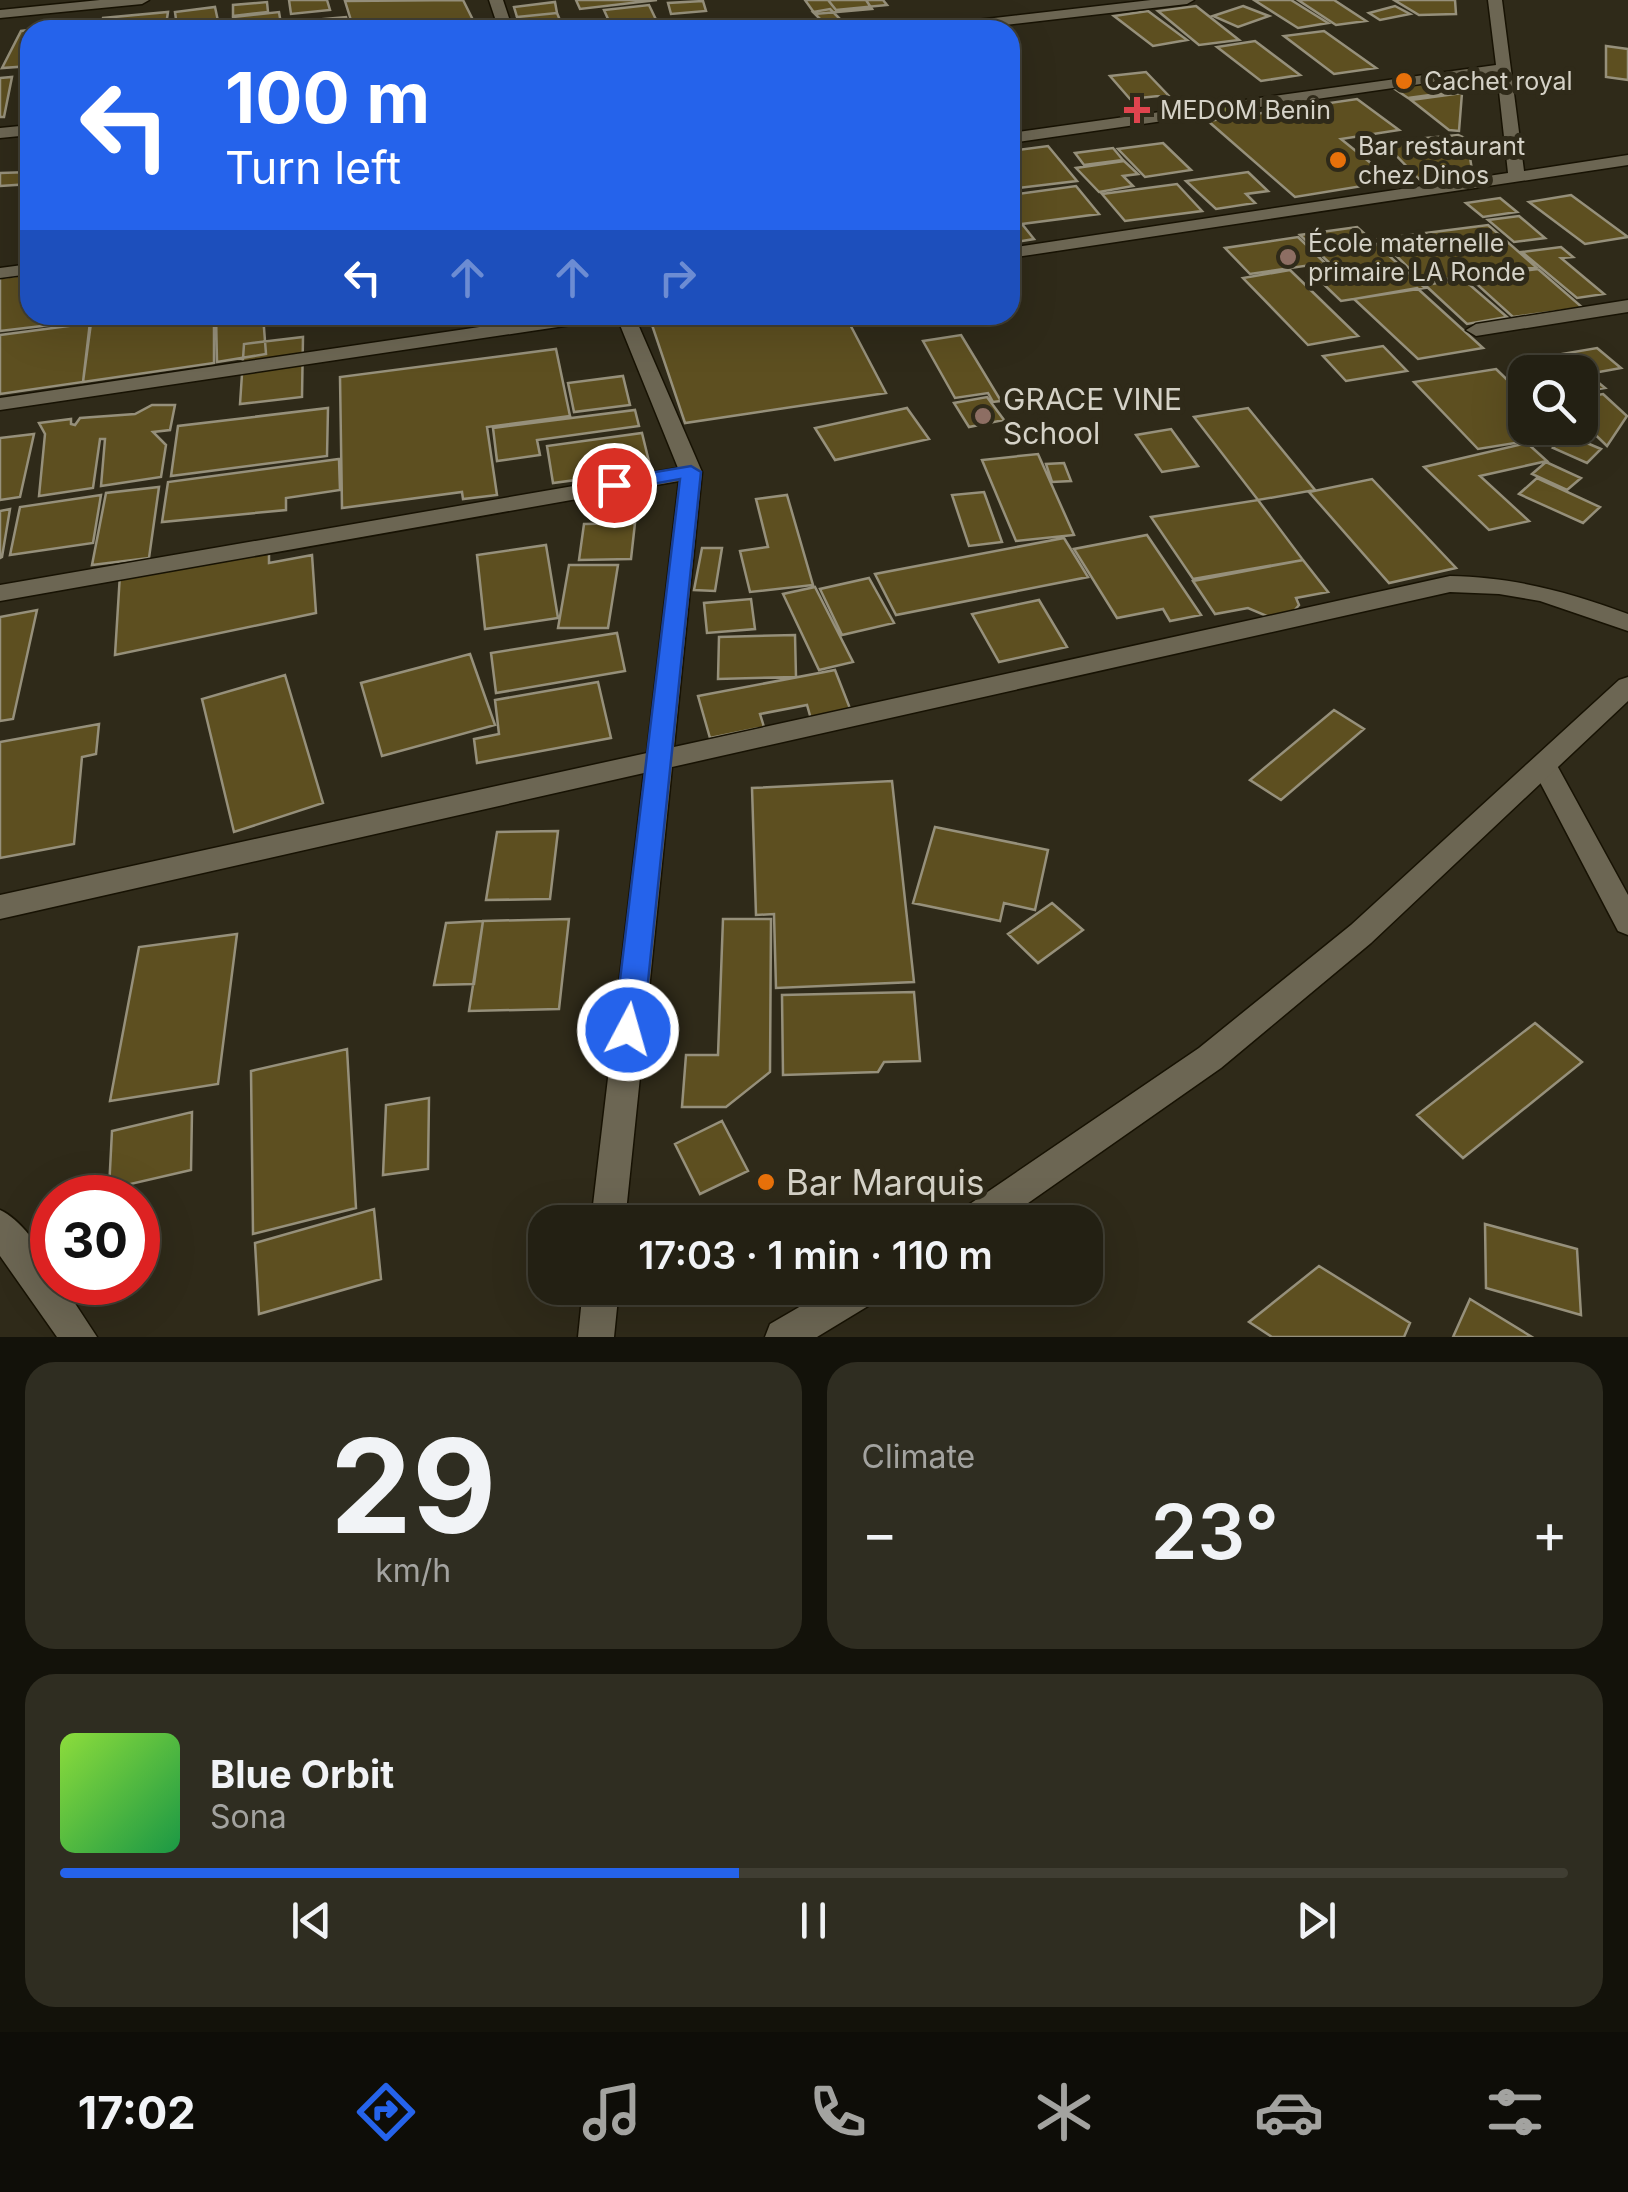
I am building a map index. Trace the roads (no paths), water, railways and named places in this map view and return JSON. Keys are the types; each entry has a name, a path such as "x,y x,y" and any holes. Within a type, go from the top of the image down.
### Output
{"street":[{"path":"0,14 142,0"},
{"path":"1012,20 1187,0"},
{"path":"1494,0 1517,177"},
{"path":"1020,137 1504,68"},
{"path":"1020,252 1628,160"},
{"path":"1476,330 1628,306"},
{"path":"0,404 531,325"},
{"path":"610,1205 691,472 629,325"},
{"path":"0,594 691,472"},
{"path":"0,907 1450,584 1502,583 1548,592 1628,623"},
{"path":"998,1205 1210,1058 1361,934 1628,686"},
{"path":"1545,767 1628,922"},
{"path":"0,1228 79,1337"},
{"path":"596,1337 599,1305"},
{"path":"783,1337 837,1305"}],"place":[{"name":"Cachet royal","path":"1404,81"},
{"name":"MEDOM Benin","path":"1137,110"},
{"name":"Bar restaurant chez Dinos","path":"1338,160"},
{"name":"École maternelle primaire LA Ronde","path":"1288,257"},
{"name":"GRACE VINE School","path":"983,416"},
{"name":"Bar Marquis","path":"766,1182"}]}
